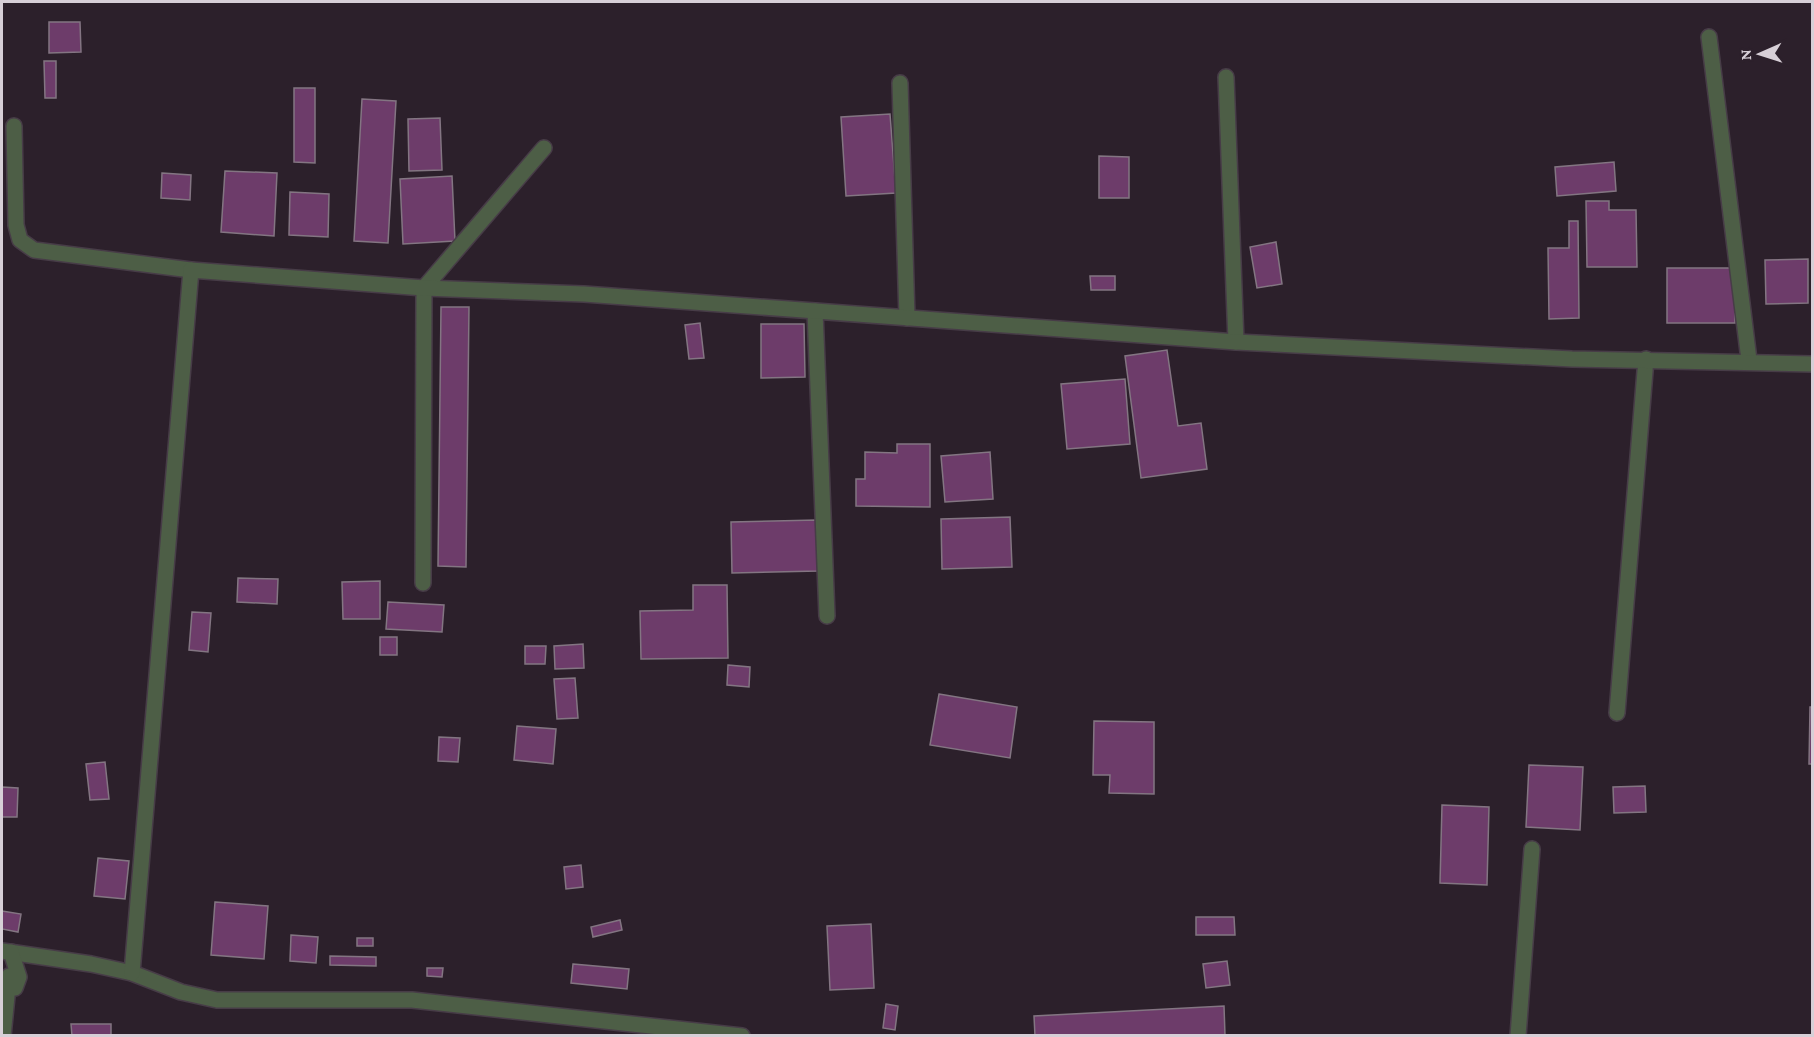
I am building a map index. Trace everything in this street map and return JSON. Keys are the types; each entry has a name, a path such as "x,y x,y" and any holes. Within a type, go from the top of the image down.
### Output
{"street":[{"path":"1709,37 1749,360"},
{"path":"1226,77 1236,342"},
{"path":"900,83 907,318"},
{"path":"14,126 9,226 20,240 34,250 190,270 424,288 584,294 1236,342 1572,359 1749,360 1812,364"},
{"path":"423,583 424,288 544,148"},
{"path":"132,973 190,270"},
{"path":"815,311 827,616"},
{"path":"1617,713 1646,359"},
{"path":"1518,1035 1532,849"},
{"path":"6,952 132,973 181,992 217,1000 412,1000 742,1035"},
{"path":"5,976 15,988 19,976 6,952"},
{"path":"3,1035 5,976"}],"building":[{"path":"49,22 80,22 81,52 49,53"},
{"path":"44,61 56,61 56,98 45,98"},
{"path":"294,88 315,88 315,163 294,162"},
{"path":"362,99 396,101 388,243 354,241"},
{"path":"890,114 896,193 846,196 841,117"},
{"path":"440,118 442,170 409,171 408,119"},
{"path":"1099,156 1129,157 1129,198 1099,198"},
{"path":"1614,162 1616,191 1557,196 1555,167"},
{"path":"225,171 277,173 274,236 221,232"},
{"path":"162,173 191,175 190,200 161,198"},
{"path":"452,176 455,241 403,244 400,179"},
{"path":"290,192 329,194 328,237 289,235"},
{"path":"1586,201 1609,201 1609,210 1636,210 1637,267 1587,267"},
{"path":"1569,221 1578,221 1579,318 1549,319 1548,248 1569,248"},
{"path":"1276,242 1282,284 1257,288 1250,247"},
{"path":"1808,259 1808,303 1766,304 1765,260"},
{"path":"1667,268 1735,268 1735,323 1667,323"},
{"path":"1090,276 1115,276 1115,290 1091,290"},
{"path":"441,307 469,307 466,567 438,566"},
{"path":"700,323 704,358 689,359 685,325"},
{"path":"761,324 804,324 805,377 761,378"},
{"path":"1167,350 1178,426 1201,423 1207,469 1141,478 1125,356"},
{"path":"1125,379 1130,444 1067,449 1061,384"},
{"path":"897,444 930,444 930,507 856,506 856,479 865,479 865,452 897,453"},
{"path":"990,452 993,499 945,502 941,456"},
{"path":"1010,517 1012,567 942,569 941,519"},
{"path":"817,520 818,571 732,573 731,522"},
{"path":"238,578 278,579 277,604 237,602"},
{"path":"380,581 380,619 343,619 342,582"},
{"path":"693,585 727,585 728,658 641,659 640,611 693,610"},
{"path":"388,602 444,605 442,632 386,629"},
{"path":"192,612 211,613 208,652 189,650"},
{"path":"380,637 397,637 397,655 380,655"},
{"path":"583,644 584,668 555,669 554,646"},
{"path":"525,646 546,646 545,664 525,664"},
{"path":"728,665 750,667 749,687 727,685"},
{"path":"575,678 578,718 557,719 554,679"},
{"path":"939,694 1017,707 1010,758 930,745"},
{"path":"1810,707 1812,707 1812,764 1809,764"},
{"path":"1094,721 1154,722 1154,794 1109,793 1110,775 1093,775"},
{"path":"517,726 556,729 553,764 514,760"},
{"path":"439,737 460,738 458,762 438,761"},
{"path":"105,762 109,799 90,800 86,764"},
{"path":"1529,765 1583,767 1580,830 1526,827"},
{"path":"1645,786 1646,812 1614,813 1613,787"},
{"path":"2,787 18,788 17,817 2,817"},
{"path":"1442,805 1489,807 1487,885 1440,883"},
{"path":"98,858 129,861 125,899 94,896"},
{"path":"581,865 583,887 566,889 564,867"},
{"path":"215,902 268,906 264,959 211,955"},
{"path":"2,911 21,914 18,932 2,929"},
{"path":"1196,917 1234,917 1235,935 1196,935"},
{"path":"620,920 622,930 593,937 591,927"},
{"path":"871,924 874,988 830,990 827,926"},
{"path":"291,935 318,937 316,963 290,961"},
{"path":"357,938 373,938 373,946 357,946"},
{"path":"330,956 376,957 376,966 330,965"},
{"path":"1227,961 1230,985 1206,988 1203,964"},
{"path":"573,964 629,969 627,989 571,983"},
{"path":"427,968 443,968 442,977 427,976"},
{"path":"886,1004 898,1006 895,1030 883,1028"},
{"path":"1224,1006 1225,1035 1035,1036 1034,1016"},
{"path":"71,1024 111,1024 111,1036 72,1036"}]}
